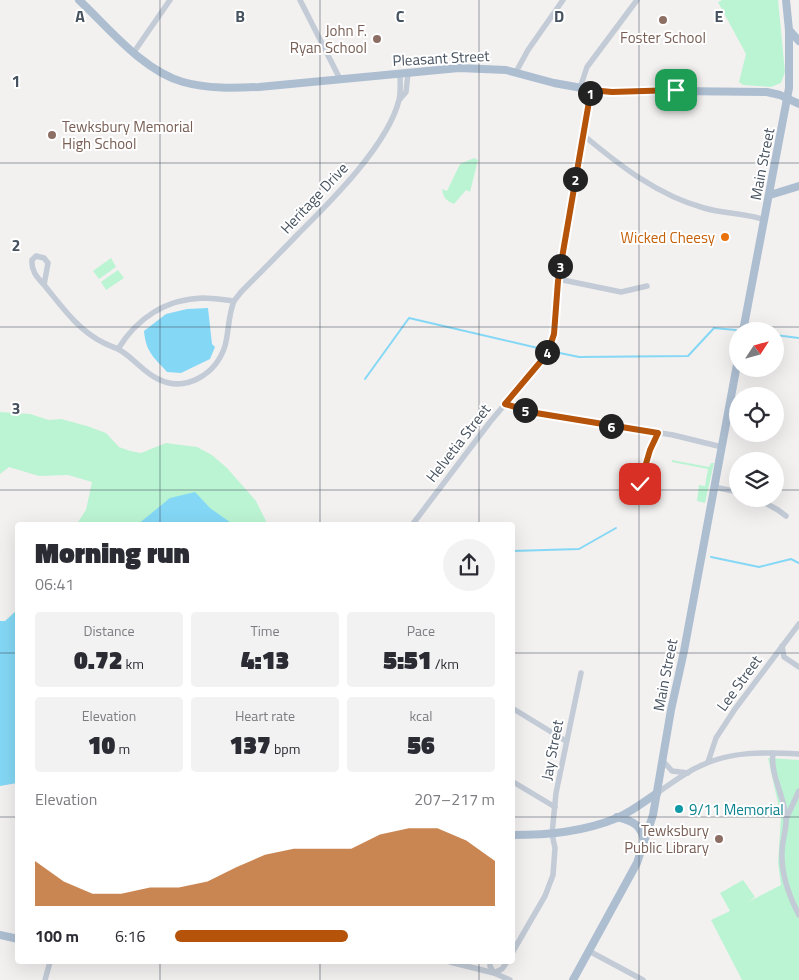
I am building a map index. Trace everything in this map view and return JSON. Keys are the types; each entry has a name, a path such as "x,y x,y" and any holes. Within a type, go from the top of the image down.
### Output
{"main road":[{"name":"Pleasant Street","path":"79,0 156,70 183,82 201,85 248,88 459,68 516,72 580,88 612,92 743,91 774,93 799,104"},
{"name":"Main Street","path":"745,322 787,98 790,67 786,0"},
{"path":"789,30 799,41"},
{"path":"770,194 799,186"},
{"name":"Main Street","path":"573,980 630,878 644,845 653,816 735,378"},
{"path":"515,835 552,834 590,827 617,817 657,793"},
{"path":"617,817 637,824 642,832 644,845"},
{"path":"0,935 15,938"}],"street":[{"path":"134,52 170,0"},
{"path":"300,0 340,79"},
{"path":"516,72 528,50 563,0"},
{"path":"580,88 590,63 637,0"},
{"name":"Heritage Drive","path":"45,286 69,316 84,329 103,343 127,354 143,369 160,380 178,384 191,382 205,375 222,355 234,301 358,169 386,129 399,101 404,73"},
{"name":"Helvetia Street","path":"414,522 458,463 549,349 554,334 558,279 591,90"},
{"path":"582,134 643,180 676,199 717,212 758,217 765,220"},
{"path":"42,257 48,263 44,285 33,272 33,258 42,257"},
{"path":"558,279 621,292 647,286"},
{"path":"118,349 135,326 146,316 164,307 205,298 234,301"},
{"path":"505,404 536,413 658,433 722,447"},
{"path":"640,484 650,450 658,433"},
{"path":"714,487 729,490"},
{"path":"771,507 786,516"},
{"name":"Lee Street","path":"708,762 716,738 735,709 799,624"},
{"path":"782,646 784,657 799,667"},
{"name":"Jay Street","path":"515,948 550,884 555,863 555,848 552,834 555,807 566,741 581,673"},
{"path":"515,710 566,741"},
{"path":"773,753 774,770 786,819"},
{"path":"657,793 708,762 735,755 799,754"},
{"path":"662,761 672,772 688,773"},
{"path":"515,783 555,807"},
{"path":"799,791 786,819 782,852 782,865 787,888 799,915"},
{"path":"589,951 643,980"},
{"path":"45,980 49,964"},
{"path":"458,964 494,973 510,980"},
{"path":"490,964 494,973"},
{"path":"494,973 502,969 506,964"}],"green space":[{"path":"722,0 778,0 785,72 781,83 771,87 743,85 739,82 746,54 718,2"},
{"path":"474,158 478,160 470,192 466,190 454,204 451,203 445,198 442,189 447,191 460,164"},
{"path":"111,258 116,267 99,279 93,271"},
{"path":"118,270 124,278 106,290 101,282"},
{"path":"0,412 30,414 49,420 61,419 106,433 119,447 130,451 141,453 166,443 197,447 212,455 227,468 256,501 266,522 78,522 86,510 92,482 68,475 39,476 9,467 0,474"},
{"path":"672,460 709,467 711,463 714,463 705,503 697,501 699,485 705,486 708,469 672,462"},
{"path":"768,758 799,760 799,980 742,980 711,920 730,911 720,893 743,880 755,897 748,902 781,885 778,863 781,817"}],"water":[{"path":"208,308 212,344 215,347 210,359 181,373 167,372 149,350 144,331 166,314 187,309"},
{"path":"195,492 210,508 230,522 141,522 170,498"},
{"path":"15,612 15,783 0,786 0,621 5,621"}],"waterway":[{"path":"365,379 409,318 542,349"},
{"path":"555,352 579,357 688,356 714,328 729,329"},
{"path":"784,336 799,338"},
{"path":"515,551 579,549 616,528"},
{"path":"711,557 759,567 791,559 799,563"}],"place":[{"name":"Foster School","path":"663,20"},
{"name":"John F. Ryan School","path":"377,39"},
{"name":"Tewksbury Memorial High School","path":"52,135"},
{"name":"Wicked Cheesy","path":"725,237"},
{"name":"9/11 Memorial","path":"679,809"},
{"name":"Tewksbury Public Library","path":"719,839"}],"route":[{"path":"640,484 650,450 658,433 536,413 505,404 542,360 549,349 554,334 558,281 591,90 612,92 676,90"}]}
